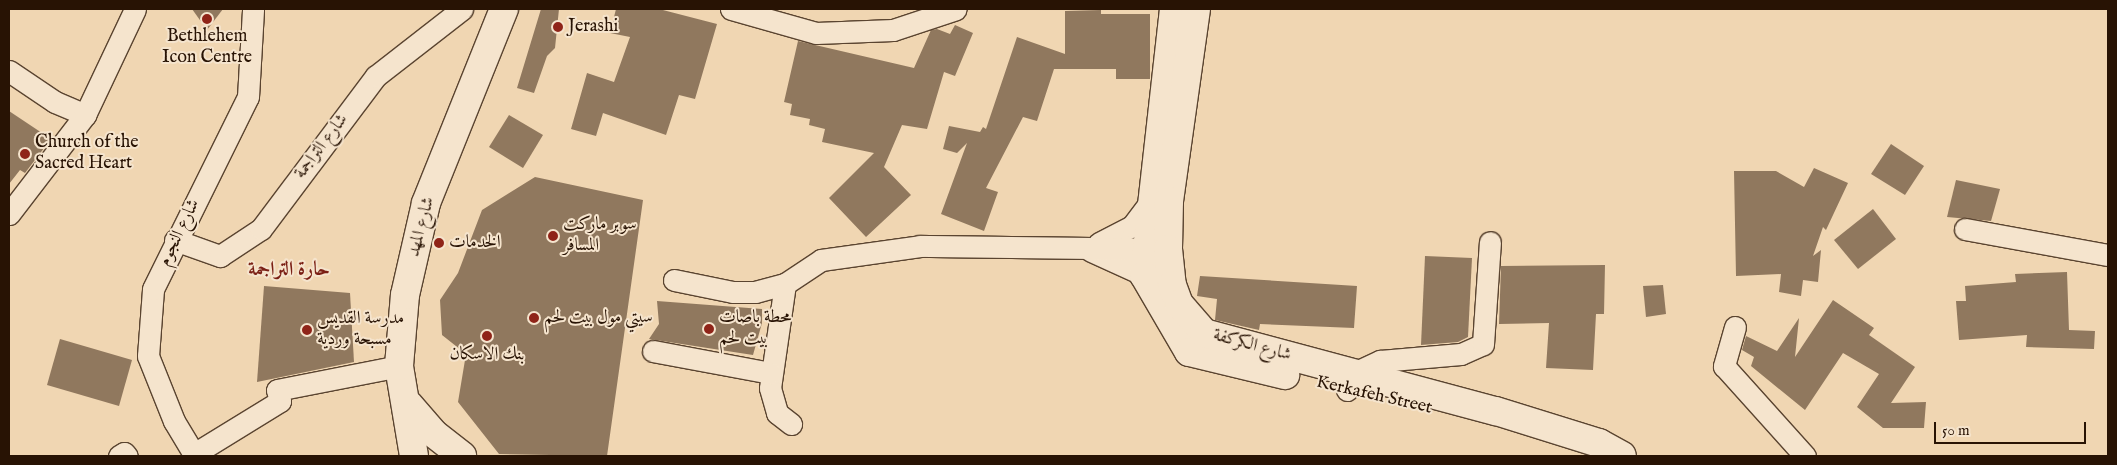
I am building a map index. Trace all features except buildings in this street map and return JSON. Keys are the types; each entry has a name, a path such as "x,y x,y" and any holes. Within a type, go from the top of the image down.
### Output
{"street":[{"path":"9,214 85,115 136,9"},
{"name":"شارع النجوم","path":"195,455 174,422 148,356 153,289 175,240 248,97 253,9"},
{"name":"شارع التراجمة","path":"175,240 220,256 261,229 376,76 462,9"},
{"name":"شارع المهد","path":"414,456 409,405 399,366 405,295 426,203 504,9"},
{"path":"731,9 816,33 893,30 956,9"},
{"path":"1081,247 1144,275 1157,248 1151,201 1174,9"},
{"name":"شارع الكركفة","path":"1196,9 1169,201 1157,248 1179,304 1204,333 1351,381 1550,427 1599,443 1622,456"},
{"path":"9,71 55,102 85,115"},
{"path":"1081,247 1122,233 1142,216 1151,201"},
{"path":"1965,230 2108,255"},
{"path":"1351,381 1380,361 1461,354 1483,344 1490,242"},
{"path":"674,280 733,292 755,292 785,284 821,260 882,249 1018,244 1157,248"},
{"name":"Kerkafeh Street","path":"1144,275 1189,352 1351,381 1432,409 1583,456"},
{"path":"785,284 771,373 772,402 778,413 791,424"},
{"path":"1735,327 1724,366 1805,456"},
{"path":"653,351 771,373"},
{"path":"195,455 280,402 277,390 399,366"},
{"path":"409,405 433,433 462,456"},
{"path":"118,456 124,453 127,456"}],"place":[{"name":"Bethlehem Icon Centre","path":"207,19"},
{"name":"Jerashi","path":"558,27"},
{"name":"Church of the Sacred Heart","path":"25,154"},
{"name":"سوبر ماركت المسافر","path":"553,236"},
{"name":"الخدمات","path":"439,243"},
{"name":"سيتي مول بيت لحم","path":"534,318"},
{"name":"محطة باصات بيت لحم","path":"709,329"},
{"name":"مدرسة القديس مسبحة وردية","path":"307,330"},
{"name":"بنك الاسكان","path":"487,336"}],"district":[{"name":"حارة التراجمة","path":"289,269"}]}
